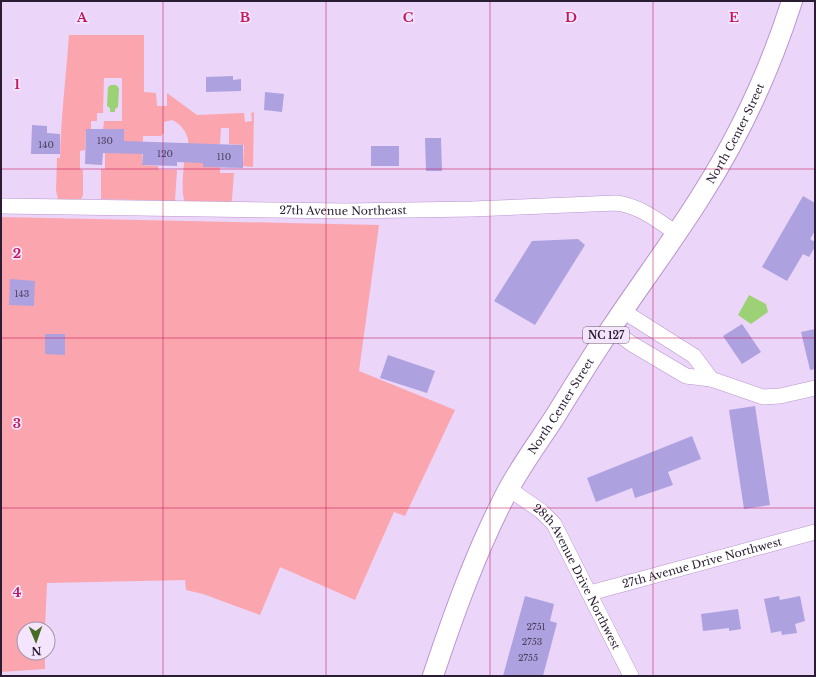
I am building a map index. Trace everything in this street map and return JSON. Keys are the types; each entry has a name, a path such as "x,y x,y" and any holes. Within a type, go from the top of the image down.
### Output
{"main road":[{"name":"North Center Street","path":"433,676 447,632 509,489 611,329 715,173 750,108 780,38 792,1"}],"street":[{"name":"27th Avenue Northeast","path":"1,206 347,211 472,209 616,203 628,204 639,209 676,233"},
{"path":"623,311 694,356 711,379"},
{"path":"611,329 632,344 686,376 711,379 763,397 780,396 815,388"},
{"path":"686,376 694,356"},
{"name":"28th Avenue Drive Northwest","path":"509,489 541,511 554,524 631,676"},
{"name":"27th Avenue Drive Northwest","path":"590,593 815,532"}],"shaded area":[{"path":"69,35 144,35 144,92 156,93 157,106 167,106 167,93 197,115 244,113 245,122 252,121 251,113 254,112 253,167 243,166 244,145 229,144 229,128 221,128 220,144 204,144 220,167 220,173 234,173 231,203 185,202 183,194 183,178 188,138 179,124 172,120 164,122 164,133 161,136 143,136 142,165 158,166 159,170 177,170 175,201 101,199 101,169 105,169 105,153 124,129 103,129 104,121 122,121 122,78 104,78 103,113 97,113 97,121 91,121 91,129 86,129 85,150 80,151 80,169 83,170 83,195 81,199 58,199 56,191 57,158 60,158 62,112"},
{"path":"111,85 116,85 119,88 118,107 115,109 115,112 110,112 110,108 107,106 108,87"},
{"path":"1,217 379,225 359,371 455,410 405,516 394,512 355,600 280,567 260,615 203,594 186,590 185,580 47,583 45,621 16,621 16,661 45,661 45,669 1,672"},
{"path":"749,295 766,304 768,312 751,324 738,315"}],"building":[{"path":"233,76 233,80 241,79 241,91 206,92 206,77"},
{"path":"265,92 284,94 282,112 264,110"},
{"path":"32,125 47,126 47,133 60,134 60,154 31,154"},
{"path":"86,129 124,129 124,141 243,145 243,168 203,167 203,163 177,162 177,166 142,165 143,154 103,153 102,165 85,164"},
{"path":"425,138 441,138 442,171 426,171"},
{"path":"371,146 399,146 399,166 371,166"},
{"path":"803,196 815,203 815,231 810,239 815,242 815,247 809,257 803,254 787,281 762,267"},
{"path":"578,239 585,245 535,325 494,301 532,241"},
{"path":"10,279 35,281 34,306 9,305"},
{"path":"742,324 761,352 742,364 723,336"},
{"path":"815,329 815,369 810,370 801,332"},
{"path":"45,334 65,334 65,355 45,354"},
{"path":"388,355 435,371 427,393 380,378"},
{"path":"755,406 770,505 744,509 729,410"},
{"path":"692,436 701,459 668,472 673,485 635,498 632,488 596,502 587,478"},
{"path":"525,596 554,604 550,621 557,623 543,676 503,676"},
{"path":"779,596 780,600 800,596 805,621 795,624 797,633 782,635 781,631 771,633 764,599"},
{"path":"738,609 741,629 729,631 729,628 703,631 701,614"}]}
